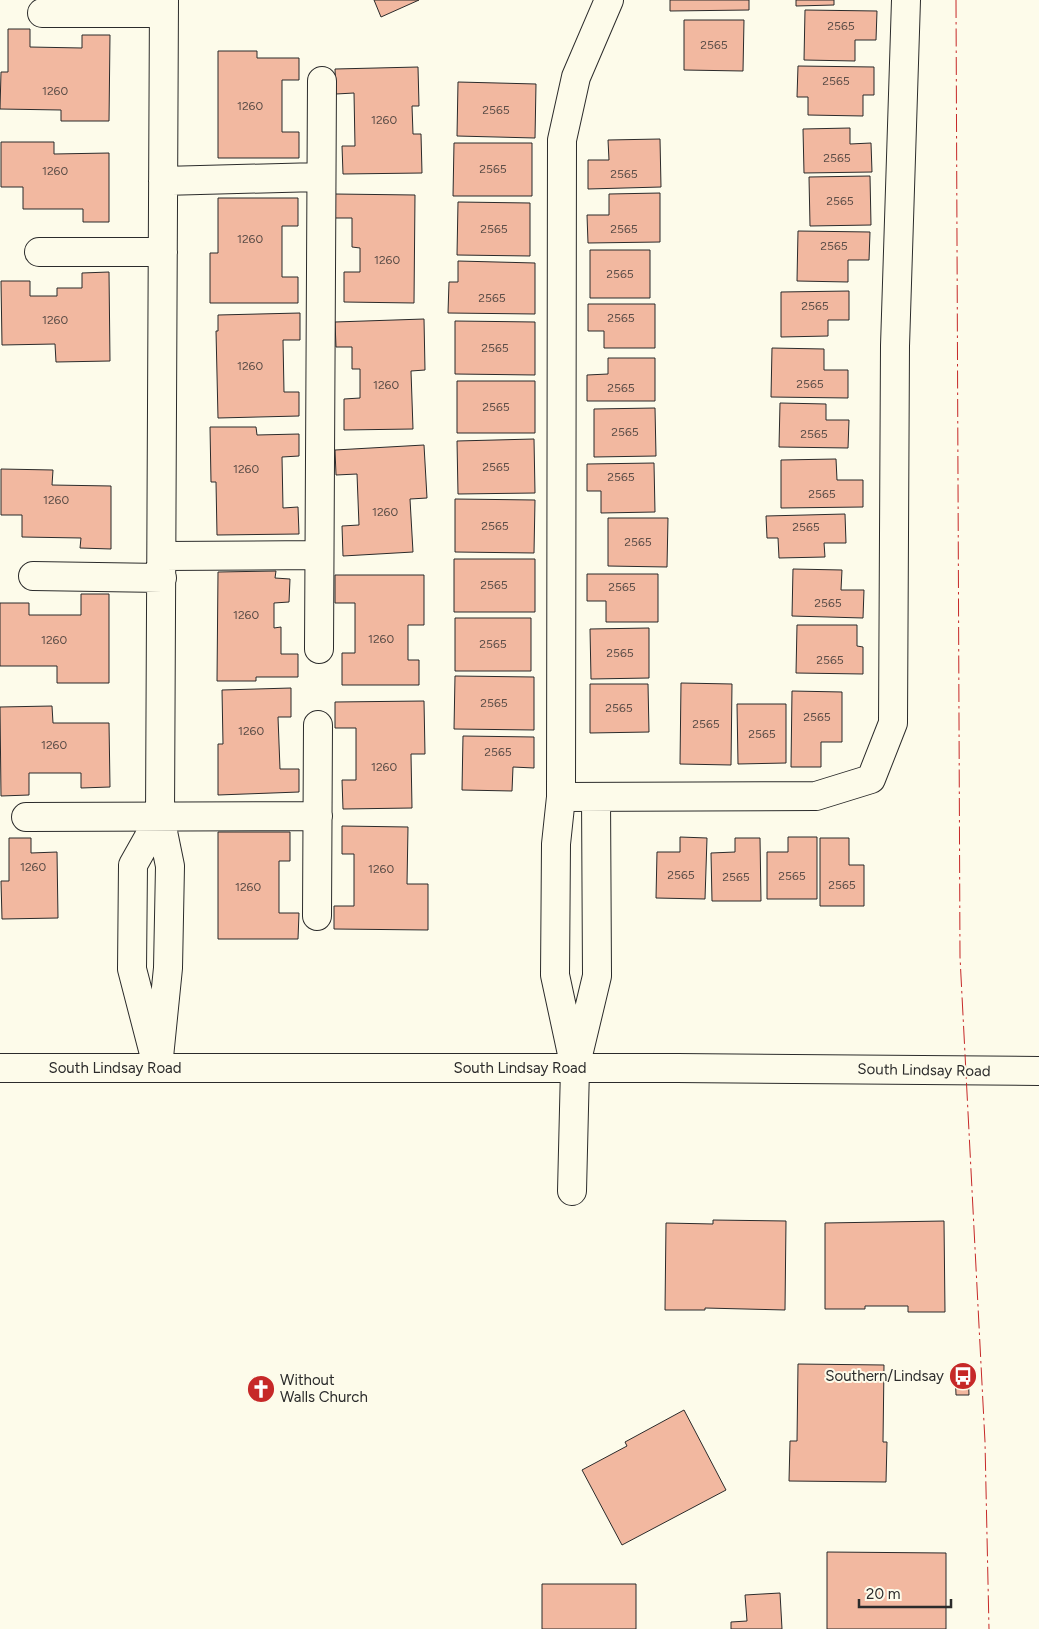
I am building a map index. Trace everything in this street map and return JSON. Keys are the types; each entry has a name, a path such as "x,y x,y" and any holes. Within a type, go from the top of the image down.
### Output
{"street":[{"path":"575,1068 555,975 556,844 561,797 562,140 576,77 609,0"},
{"path":"561,797 816,796 871,779 893,723 895,346 906,0"},
{"path":"42,13 164,6 160,817 170,866 168,968 158,1067"},
{"path":"320,649 320,177 322,81"},
{"path":"163,180 320,177"},
{"path":"39,252 163,252"},
{"path":"33,576 320,555"},
{"path":"317,916 318,725"},
{"path":"572,1191 575,1068 597,976 596,797"},
{"path":"26,818 318,816"},
{"path":"158,1067 132,968 133,865 160,817"},
{"path":"133,899 169,900"},
{"name":"South Lindsay Road","path":"0,1068 575,1068 1039,1071"}],"building":[{"path":"374,0 419,0 381,17"},
{"path":"670,0 749,0 749,10 670,11"},
{"path":"796,0 834,0 834,5 796,6"},
{"path":"805,10 877,11 876,40 855,40 855,61 804,60"},
{"path":"684,20 744,20 743,71 684,70"},
{"path":"8,29 30,29 30,47 82,48 82,35 110,35 109,121 61,121 61,110 0,109 1,72 8,72"},
{"path":"218,51 257,51 257,58 299,58 299,80 282,80 282,132 299,132 299,158 218,158"},
{"path":"798,66 874,67 874,95 863,95 863,116 808,115 808,97 797,97"},
{"path":"418,67 419,106 412,106 413,134 421,134 422,173 343,174 342,146 355,146 354,93 336,94 335,69"},
{"path":"458,82 536,84 535,138 457,136"},
{"path":"850,128 850,144 871,143 872,172 804,173 803,129"},
{"path":"660,139 661,187 588,189 588,160 609,160 608,140"},
{"path":"1,142 54,142 54,154 109,153 109,222 83,222 83,209 23,209 23,187 1,187"},
{"path":"454,143 532,143 532,196 453,196"},
{"path":"870,176 871,225 810,226 809,177"},
{"path":"660,193 660,242 588,243 587,215 609,215 609,194"},
{"path":"335,194 415,195 414,303 344,302 344,272 360,272 360,248 352,247 352,218 335,218"},
{"path":"218,198 298,198 298,226 282,226 282,277 298,277 298,303 210,303 210,253 218,253"},
{"path":"458,202 530,203 530,256 457,255"},
{"path":"798,231 870,232 869,260 848,260 848,282 797,281"},
{"path":"590,250 650,250 650,298 590,298"},
{"path":"458,261 535,263 535,314 448,313 449,282 458,282"},
{"path":"109,272 110,361 56,362 55,344 2,345 1,281 30,281 30,296 57,296 57,288 82,288 82,273"},
{"path":"849,291 849,320 828,320 828,336 781,337 781,292"},
{"path":"588,304 655,304 655,348 604,348 604,331 588,331"},
{"path":"300,313 300,340 283,340 284,392 299,392 299,416 218,418 216,331 218,331 218,315"},
{"path":"424,319 425,370 411,371 413,429 344,430 344,399 360,398 360,369 352,369 352,347 336,347 335,322"},
{"path":"455,321 535,322 535,375 455,374"},
{"path":"772,348 824,349 824,370 848,370 848,398 771,397"},
{"path":"608,358 655,358 655,401 587,401 587,375 608,374"},
{"path":"457,381 535,381 535,433 457,433"},
{"path":"780,403 826,404 826,420 849,420 848,448 779,447"},
{"path":"655,408 656,456 594,457 594,409"},
{"path":"210,427 256,427 257,435 299,434 299,456 282,457 283,508 298,507 299,534 217,535 216,482 211,482"},
{"path":"534,439 535,493 458,494 457,441"},
{"path":"424,445 427,498 410,499 413,552 343,556 342,526 359,525 357,474 336,475 335,450"},
{"path":"836,459 837,480 863,480 863,507 781,508 781,460"},
{"path":"654,463 655,512 601,513 601,491 587,491 587,464"},
{"path":"1,469 53,470 52,485 111,486 111,549 80,548 81,538 22,537 22,515 1,515"},
{"path":"455,499 535,500 534,553 455,552"},
{"path":"845,514 846,543 824,543 825,557 779,558 778,538 767,538 766,516"},
{"path":"608,518 668,518 667,567 608,566"},
{"path":"454,559 535,559 535,612 454,612"},
{"path":"793,569 842,570 841,590 864,590 863,618 792,616"},
{"path":"276,571 275,578 290,579 289,602 274,603 274,628 281,627 281,654 298,654 298,677 256,677 256,681 217,681 218,572"},
{"path":"587,574 658,574 658,622 606,622 606,601 587,601"},
{"path":"335,575 424,575 424,625 408,625 408,660 419,660 419,685 342,685 342,653 355,653 355,603 335,603"},
{"path":"81,594 109,594 109,683 57,683 57,666 0,666 0,603 29,603 29,615 81,615"},
{"path":"455,618 531,618 531,671 455,671"},
{"path":"797,625 857,625 857,646 863,647 863,674 796,673"},
{"path":"649,628 649,678 591,679 590,629"},
{"path":"455,676 534,677 534,730 454,729"},
{"path":"681,683 732,684 731,765 680,764"},
{"path":"590,684 648,684 649,732 590,733"},
{"path":"291,688 291,717 278,717 280,769 299,769 299,792 218,795 218,744 223,744 222,690"},
{"path":"792,691 842,692 842,742 821,742 821,767 791,767"},
{"path":"424,701 425,754 411,754 412,808 343,809 342,780 356,780 356,728 335,728 335,702"},
{"path":"737,704 786,704 786,763 738,764"},
{"path":"52,706 53,723 109,723 110,787 81,788 81,773 29,773 29,795 1,796 0,707"},
{"path":"463,736 534,737 534,768 513,767 512,791 462,790"},
{"path":"342,826 408,827 407,884 428,884 428,930 334,929 334,906 354,906 354,854 342,854"},
{"path":"218,832 290,832 290,861 279,861 279,913 299,913 298,939 218,939"},
{"path":"680,837 707,838 705,899 656,898 657,852 680,852"},
{"path":"788,837 817,837 817,899 767,899 767,852 788,852"},
{"path":"9,838 31,838 31,853 57,852 58,918 2,919 1,881 9,881"},
{"path":"735,838 760,838 761,901 712,901 711,853 735,852"},
{"path":"820,838 849,838 849,865 864,865 864,906 820,906"},
{"path":"713,1220 786,1221 785,1310 705,1308 705,1310 665,1310 666,1223 713,1224"},
{"path":"944,1221 945,1312 908,1312 908,1306 865,1306 865,1309 825,1309 825,1223"},
{"path":"798,1364 884,1365 883,1442 887,1442 886,1482 789,1481 790,1441 797,1441"},
{"path":"955,1369 968,1369 969,1395 956,1395"},
{"path":"684,1410 726,1490 622,1545 582,1470 627,1446 625,1442"},
{"path":"827,1552 946,1553 946,1629 827,1629"},
{"path":"542,1584 636,1584 636,1629 542,1629"},
{"path":"780,1593 782,1629 731,1629 731,1622 747,1621 745,1595"}],"power":[{"path":"956,0 960,957 985,1442 989,1629"}],"place":[{"name":"Southern/Lindsay","path":"963,1376"},
{"name":"Without Walls Church","path":"261,1389"}]}
